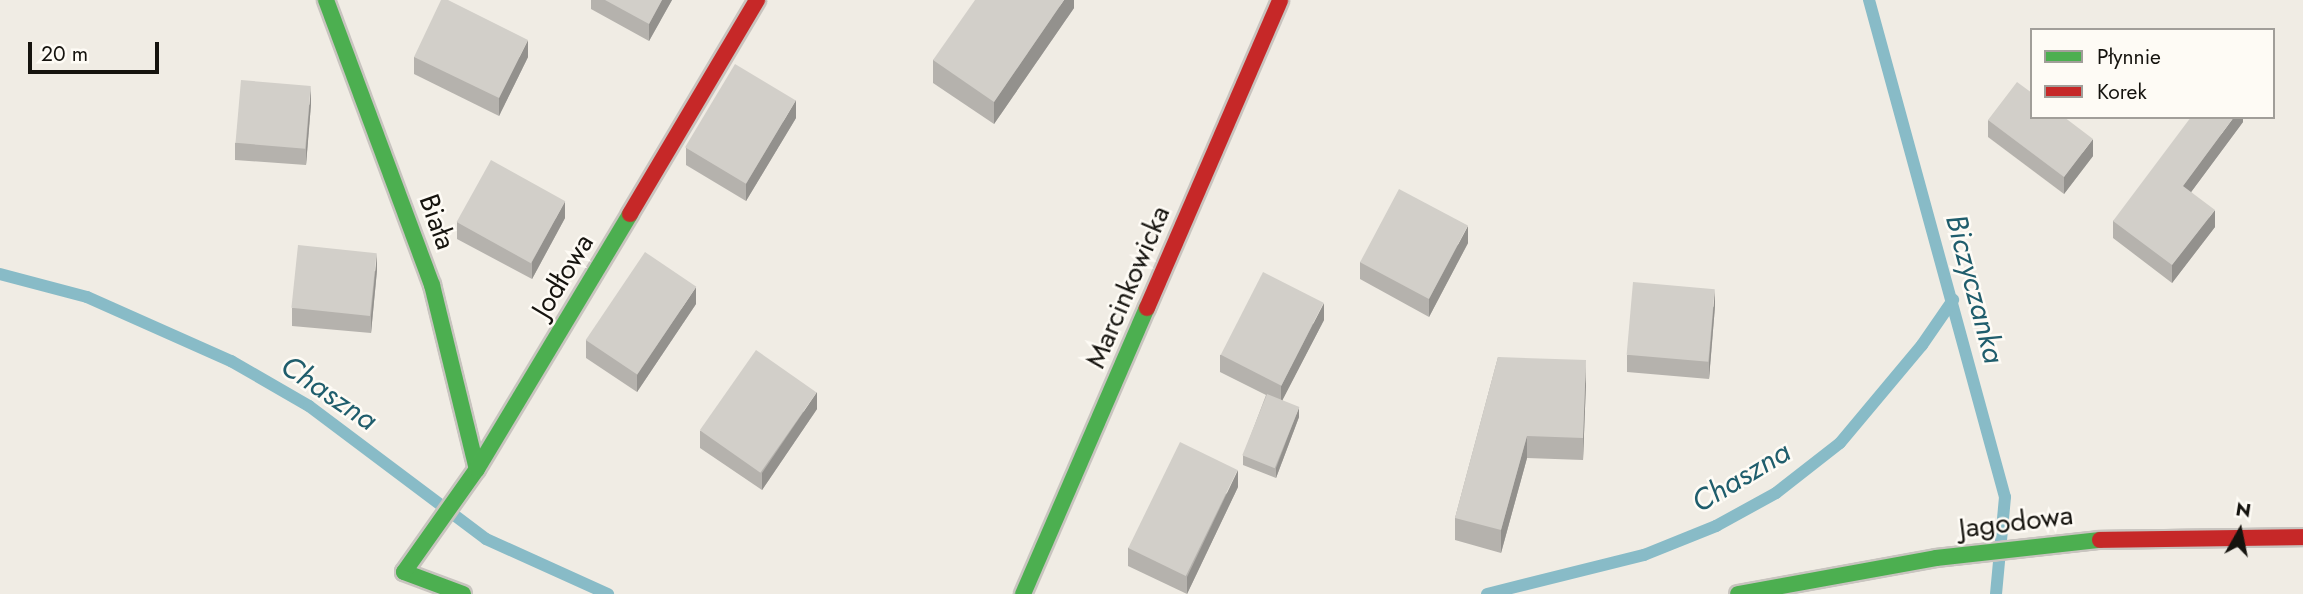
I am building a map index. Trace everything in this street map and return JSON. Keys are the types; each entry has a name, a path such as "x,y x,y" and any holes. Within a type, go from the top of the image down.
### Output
{"street":[{"name":"Biała","path":"326,0 432,285 477,469"},
{"name":"Jodłowa","path":"463,594 404,572 477,469 757,0"},
{"name":"Marcinkowicka","path":"1023,594 1280,0"},
{"name":"Jagodowa","path":"1738,594 1936,558 2069,541 2303,537"}],"building":[{"path":"441,0 448,0 528,40 499,98 414,57"},
{"path":"605,0 662,0 649,24"},
{"path":"975,0 1064,0 994,102 933,60"},
{"path":"735,64 796,101 746,184 685,147"},
{"path":"241,80 311,86 305,149 236,143"},
{"path":"2017,82 2030,92 2030,119 2067,119 2093,139 2064,177 1988,120"},
{"path":"2190,119 2233,119 2183,186 2215,210 2172,265 2113,221"},
{"path":"491,160 565,201 531,263 457,222"},
{"path":"1399,189 1468,226 1429,299 1360,262"},
{"path":"298,245 377,253 370,316 291,308"},
{"path":"645,252 696,287 637,375 586,340"},
{"path":"1263,272 1324,303 1281,386 1221,355"},
{"path":"1633,282 1715,289 1708,362 1627,355"},
{"path":"756,350 817,392 760,473 700,430"},
{"path":"1498,357 1586,360 1583,438 1527,436 1501,530 1455,518"},
{"path":"1267,394 1299,407 1275,468 1242,455"},
{"path":"1180,442 1238,470 1186,576 1128,548"}],"waterway":[{"name":"Biczyczanka","path":"1869,0 2005,497 1996,594"},
{"name":"Chaszna","path":"0,274 87,297 231,361 309,406 486,539 608,594"},
{"name":"Chaszna","path":"1487,594 1644,555 1716,526 1776,493 1840,443 1922,345 1953,300"}],"traffic: fast":[{"path":"326,0 432,285 477,469"},
{"path":"463,594 404,572 477,469 630,214"},
{"path":"1023,594 1147,308"},
{"path":"1738,594 1936,558 2100,540"}],"traffic: jam":[{"path":"630,214 757,0"},
{"path":"1147,308 1280,0"},
{"path":"2100,540 2303,537"}]}
